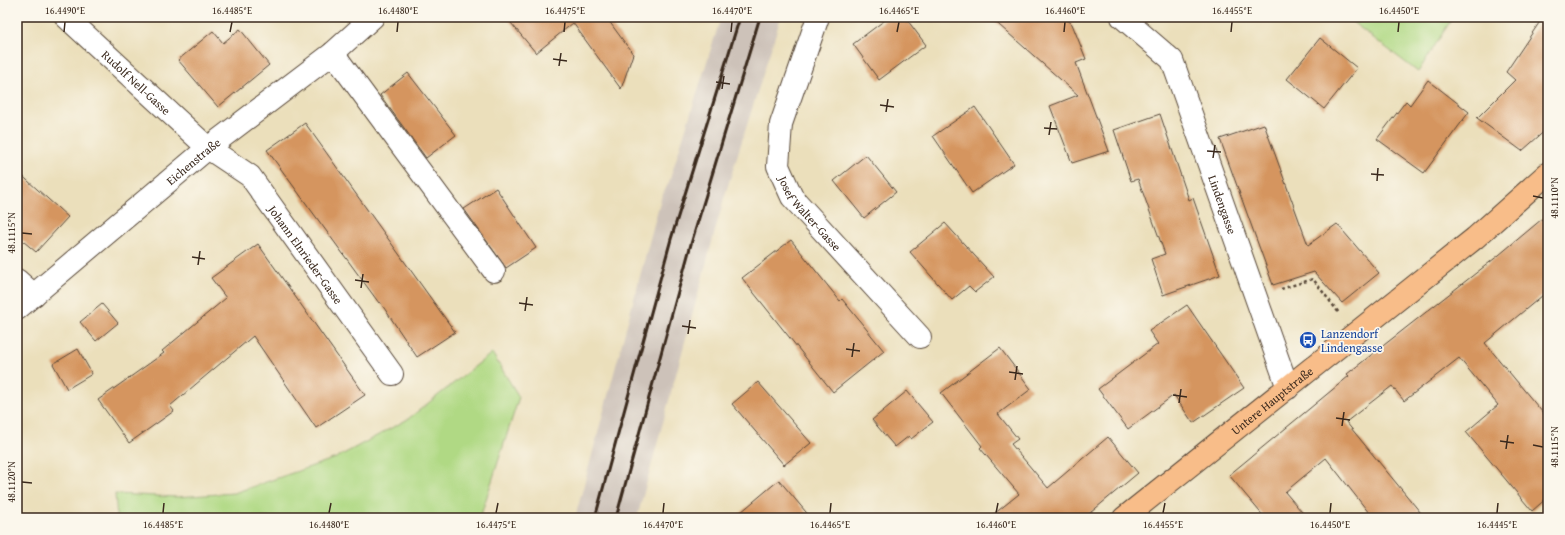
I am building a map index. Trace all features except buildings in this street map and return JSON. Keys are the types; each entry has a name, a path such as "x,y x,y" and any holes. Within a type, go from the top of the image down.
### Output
{"main road":[{"name":"Untere Hauptstraße","path":"1124,518 1475,238 1548,173"}],"street":[{"name":"Rudolf Nell-Gasse","path":"66,17 208,148"},
{"name":"Eichenstraße","path":"17,309 208,148 333,53 373,17"},
{"name":"Josef Walter-Gasse","path":"818,17 781,124 778,166 792,197 920,337"},
{"name":"Lindengasse","path":"1122,17 1172,60 1288,388"},
{"path":"333,53 494,271"},
{"name":"Johann Elnrieder-Gasse","path":"208,148 250,176 392,374"},
{"path":"17,280 34,295"}],"path":[{"path":"1255,298 1313,279 1354,333"}],"shaded area":[{"path":"721,17 781,17 724,198 637,518 575,518 661,198 669,182"}],"green space":[{"path":"1346,17 1453,17 1418,72"},
{"path":"492,353 519,397 480,518 117,518 115,494 177,497 234,493 336,458 408,419"}],"railway":[{"path":"595,518 671,239 740,17"},
{"path":"616,518 691,244 760,17"}],"place":[{"name":"Lanzendorf Lindengasse","path":"1308,340"}]}
